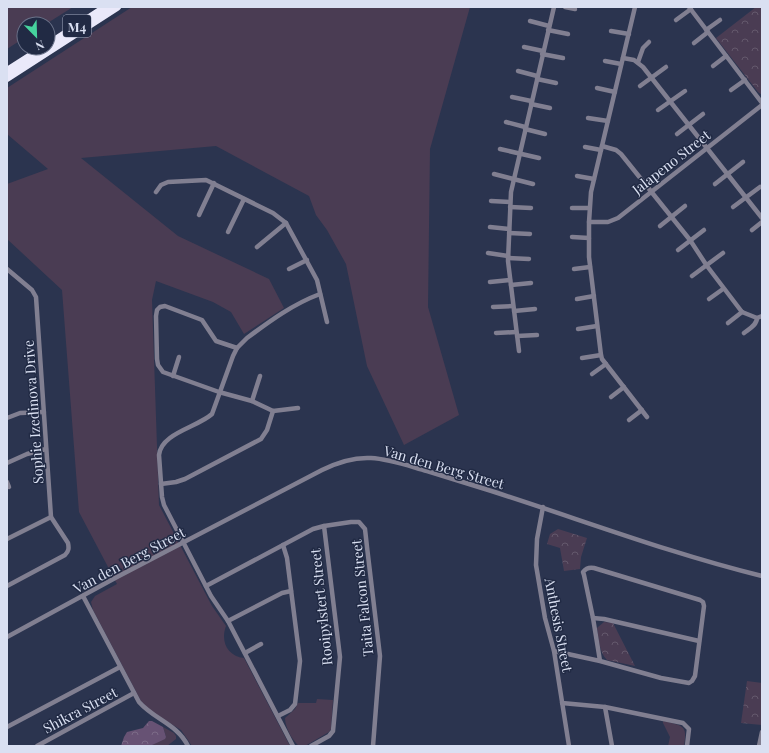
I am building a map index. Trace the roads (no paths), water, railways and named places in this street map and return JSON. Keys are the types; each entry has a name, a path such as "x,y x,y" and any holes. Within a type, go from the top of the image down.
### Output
{"highway":[{"name":"M4","path":"56,40 106,7"},
{"name":"M4","path":"7,78 117,7"},
{"path":"7,71 30,56"}],"street":[{"path":"519,351 508,257 510,204 513,179 554,7"},
{"path":"565,7 575,9"},
{"path":"635,7 591,192 588,238 590,267 601,355 606,364 647,416"},
{"path":"676,20 690,8 762,104"},
{"path":"694,43 720,20"},
{"path":"530,21 568,34"},
{"path":"611,31 629,34"},
{"path":"638,62 642,48 649,42"},
{"path":"524,46 563,58"},
{"path":"713,66 726,56"},
{"path":"623,58 638,62 644,67 762,218"},
{"path":"605,61 621,64"},
{"path":"640,86 666,67"},
{"path":"518,71 556,83"},
{"path":"731,90 745,80"},
{"path":"597,88 615,92"},
{"path":"658,110 685,91"},
{"path":"512,97 550,108"},
{"name":"Jalapeno Street","path":"589,222 608,222 616,219 762,104"},
{"path":"677,134 703,114"},
{"path":"588,118 608,121"},
{"path":"506,122 545,134"},
{"path":"585,147 613,149 620,152 690,240 723,289 742,312 760,317 754,326 744,333"},
{"path":"500,149 539,158"},
{"path":"715,184 743,162"},
{"path":"494,174 533,184"},
{"path":"577,176 594,179"},
{"path":"156,192 161,185 168,182 205,180 214,183 273,213 286,223 307,260 318,284 327,322"},
{"path":"199,215 214,183"},
{"path":"733,207 760,187"},
{"path":"228,232 244,198"},
{"path":"491,201 531,208"},
{"path":"660,226 685,206"},
{"path":"572,208 589,208"},
{"path":"752,230 762,222"},
{"path":"257,247 286,223"},
{"path":"490,227 530,234"},
{"path":"678,250 704,230"},
{"path":"572,237 588,238"},
{"path":"488,253 529,259"},
{"path":"692,276 723,253"},
{"path":"289,269 307,260"},
{"path":"574,269 590,267"},
{"name":"Sophie Izedinova Drive","path":"7,269 32,290 35,296 51,516"},
{"path":"490,282 531,283"},
{"path":"709,300 723,289"},
{"path":"293,746 245,653 206,586 164,505 162,497 159,452 162,444 168,439 208,417 213,411 237,348 247,338 302,301 320,294"},
{"path":"577,299 594,296"},
{"path":"237,348 216,341 202,320 165,306 160,307 157,310 158,365 163,372 219,392 252,401 273,411 298,408"},
{"path":"493,307 535,309"},
{"path":"728,323 742,312"},
{"path":"578,329 597,326"},
{"path":"496,333 537,334"},
{"path":"582,358 601,355"},
{"path":"173,376 179,357"},
{"path":"592,374 606,364"},
{"path":"252,401 260,376"},
{"path":"611,397 624,387"},
{"path":"629,420 642,410"},
{"path":"161,484 185,479 261,439 267,430 273,411"},
{"path":"7,418 22,412 44,412"},
{"path":"7,463 27,454 46,449"},
{"name":"Van den Berg Street","path":"7,637 337,462 359,458 371,458 399,463 543,507 654,545 762,576"},
{"name":"Anthesis Street","path":"543,507 537,539 536,564 554,651 569,746"},
{"path":"7,539 51,516 68,543 68,552 7,586"},
{"name":"Taita Falcon Street","path":"206,586 313,529 324,526 357,522 363,525 365,529 380,656 373,746"},
{"name":"Rooipylstert Street","path":"311,746 329,736 333,731 340,660 324,526"},
{"path":"278,716 287,712 295,704 300,657 287,558 283,545"},
{"path":"554,651 600,660 661,678 689,683 695,676 704,606 703,602 588,567 583,572 600,660"},
{"path":"228,622 282,594 291,591"},
{"path":"83,596 134,694 143,706 150,712 181,734 188,746"},
{"path":"593,618 604,619 699,641"},
{"path":"245,653 261,644"},
{"path":"7,727 120,667"},
{"name":"Shikra Street","path":"36,746 134,694"},
{"path":"562,703 605,707 683,723 689,729 686,746"},
{"path":"605,707 612,746"},
{"path":"759,746 762,732"}]}
